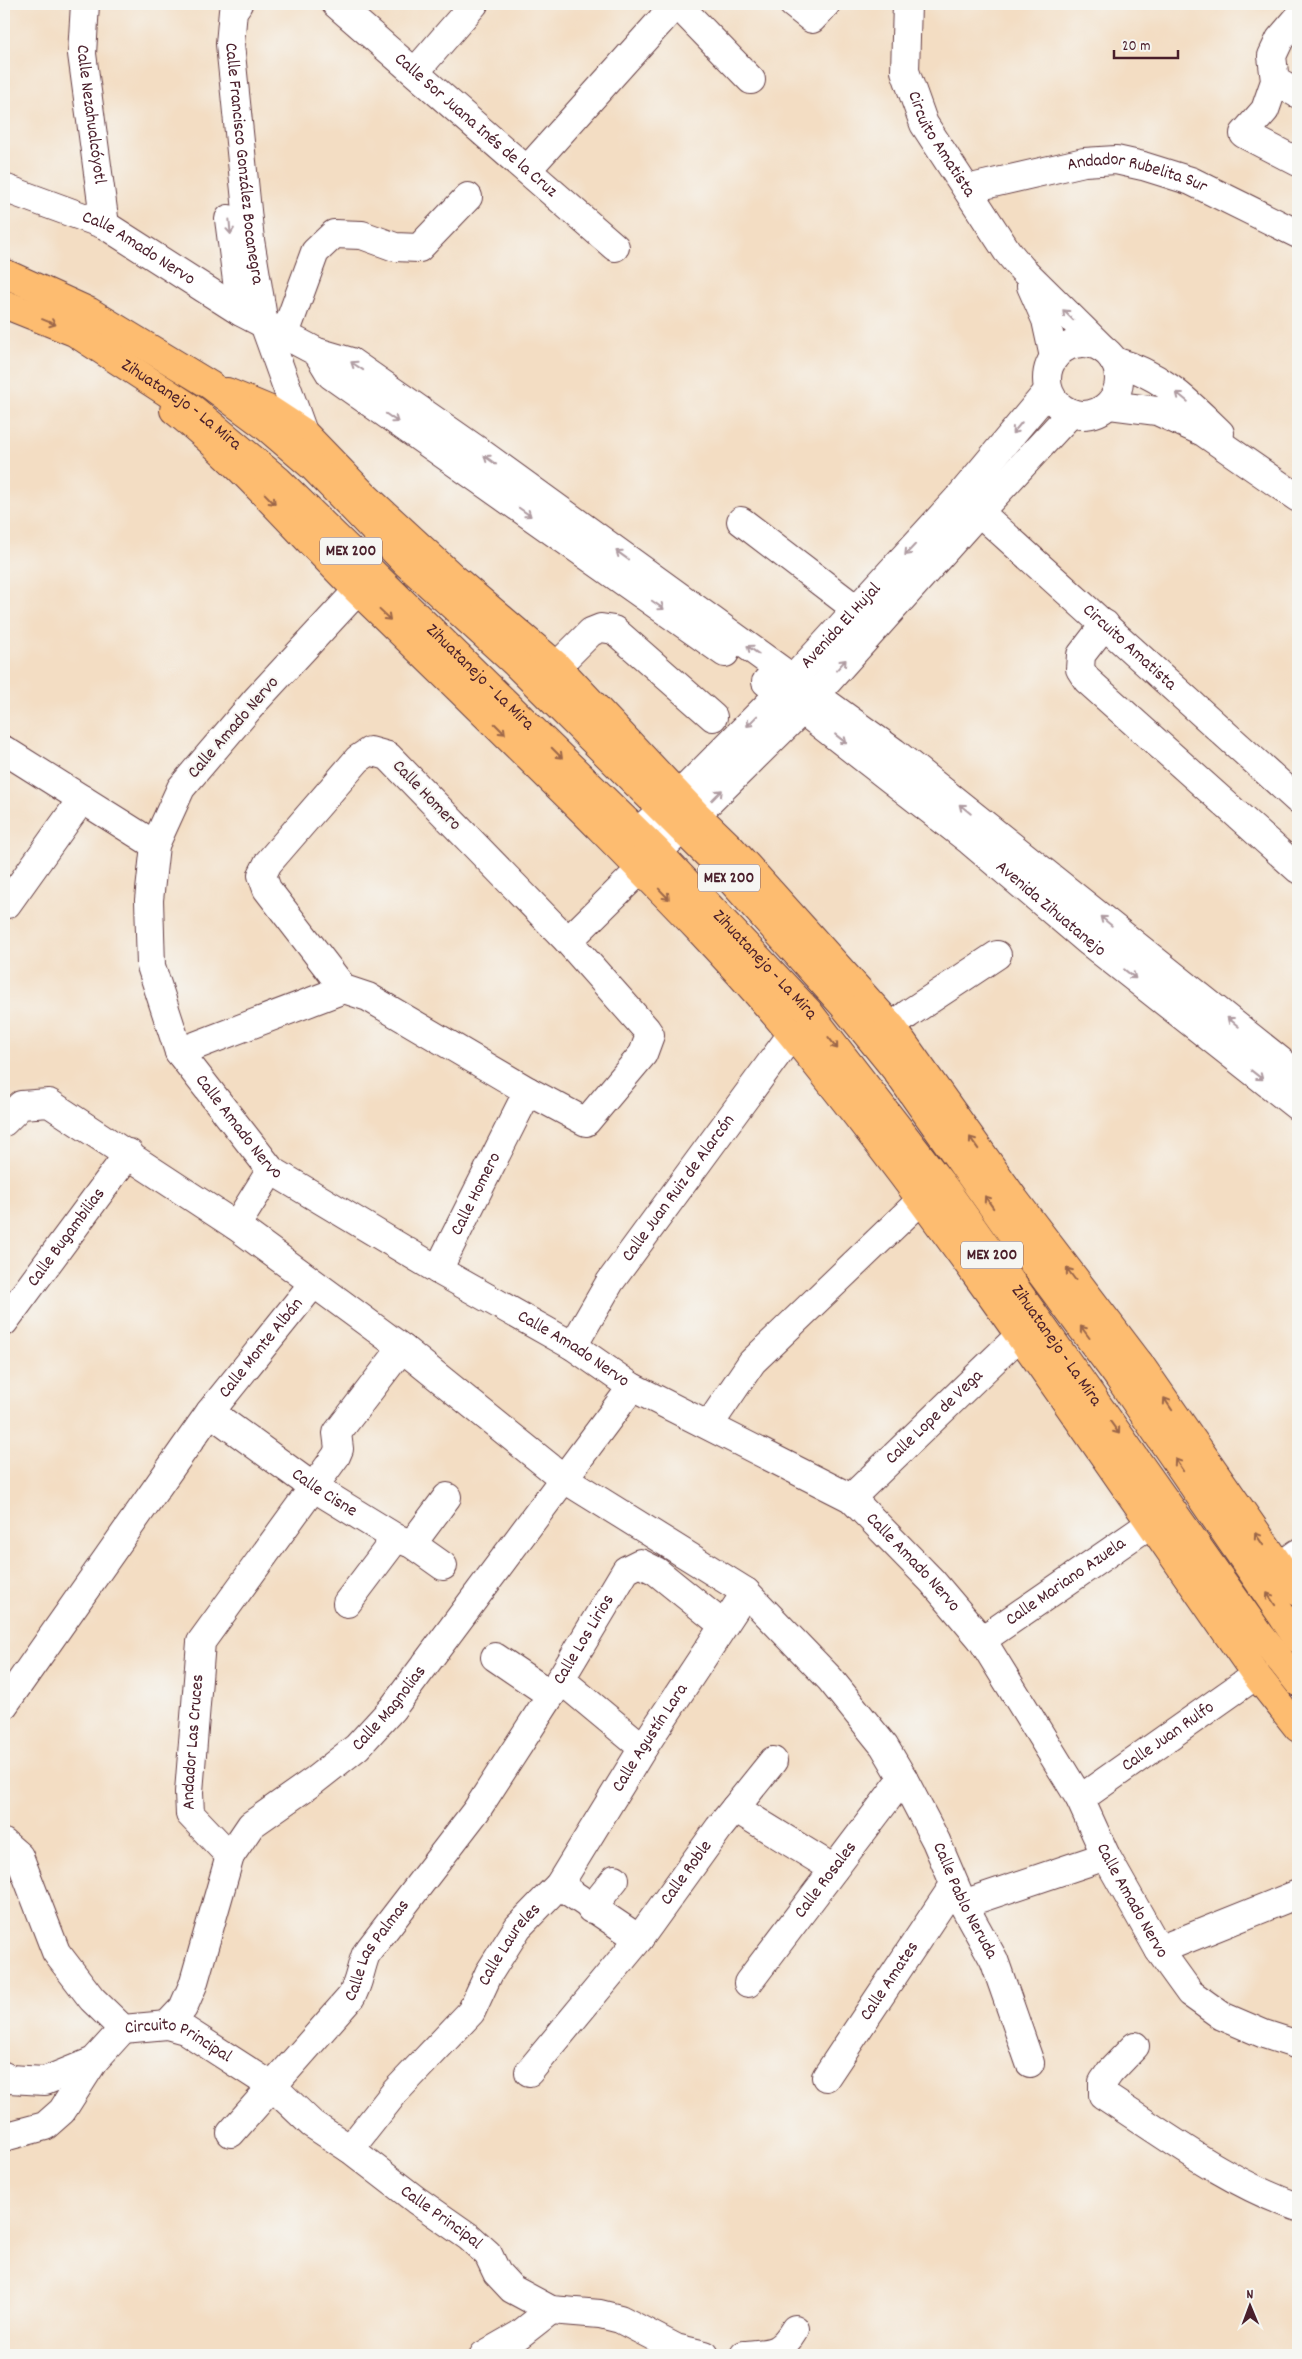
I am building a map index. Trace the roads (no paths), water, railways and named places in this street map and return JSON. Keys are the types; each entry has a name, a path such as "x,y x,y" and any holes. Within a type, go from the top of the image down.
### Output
{"main road":[{"name":"Zihuatanejo - La Mira","path":"4,273 90,312 210,385 264,425 314,468 407,564 680,812 710,857 843,1004 895,1069 1019,1244 1129,1370 1298,1639"},
{"name":"Zihuatanejo - La Mira","path":"4,304 74,332 194,410 278,480 628,840 808,1011 944,1187 1261,1636 1298,1682"},
{"path":"74,332 179,414 251,479 358,590 628,840"},
{"path":"210,385 268,409 303,432 363,494 448,573 557,666 680,812 730,847 892,1028 1015,1200 1129,1370 1288,1560 1298,1592"},
{"path":"649,861 714,946 792,1034 922,1200 1256,1675 1298,1728"}],"street":[{"name":"Calle Nezahualcóyotl","path":"85,4 82,54 105,225"},
{"name":"Calle Francisco González Bocanegra","path":"216,4 213,33 231,245 263,323"},
{"name":"Calle Francisco González Bocanegra","path":"238,4 233,11 230,44 250,240 263,323"},
{"name":"Calle Sor Juana Inés de la Cruz","path":"336,4 615,248"},
{"path":"415,72 474,4"},
{"path":"527,170 676,4 751,80"},
{"name":"Circuito Amatista","path":"907,4 905,71 924,124 1008,251 1022,269 1109,355 1137,367 1164,383 1190,404 1255,467"},
{"path":"1298,18 1280,39 1272,56 1274,81 1265,110 1244,134 1298,162"},
{"path":"1274,81 1298,94"},
{"name":"Andador Rubelita Sur","path":"968,189 1084,162 1116,160 1143,166 1191,181 1298,234"},
{"name":"Calle Amado Nervo","path":"4,188 105,225 263,323 317,352"},
{"path":"303,432 263,323 315,252 334,234 362,235 395,247 419,248 468,197"},
{"name":"Circuito Amatista","path":"1022,269 1046,320 1054,357"},
{"path":"1086,343 1109,355 1119,374 1118,387 1110,405 1087,415 1071,413 1057,404 1048,391 1047,373 1054,357 1068,346 1086,343"},
{"name":"Avenida Zihuatanejo","path":"317,352 351,362 798,693 979,834 1298,1074"},
{"name":"Avenida El Hujal","path":"568,941 649,861 680,812 798,693 970,503 1048,391"},
{"name":"Circuito Amatista","path":"1110,405 1157,411 1203,432 1298,498"},
{"name":"Avenida El Hujal","path":"798,693 856,609 970,503 1071,413"},
{"name":"Circuito Amatista","path":"970,503 1298,800"},
{"path":"741,521 856,609"},
{"name":"Calle Amado Nervo","path":"358,590 256,700 181,788 155,845 149,900 151,966 179,1052 271,1170 438,1270 573,1346 632,1387 851,1498 932,1581 982,1640 1080,1799 1106,1856 1158,1950 1190,1993 1222,2016 1264,2034 1298,2045"},
{"path":"1105,624 1081,655 1080,669 1087,680 1298,869"},
{"path":"557,666 591,632 601,628 614,630 713,717"},
{"path":"4,750 155,845"},
{"name":"Calle Homero","path":"370,751 388,756 568,941 650,1035 643,1054 586,1122 528,1091 368,997 344,990 267,889 262,875 268,863 358,759 370,751"},
{"path":"7,904 82,799"},
{"name":"Avenida El Hujal","path":"628,840 680,812"},
{"name":"Avenida Zihuatanejo","path":"979,834 1089,942 1298,1107"},
{"path":"892,1028 908,1014 997,955"},
{"path":"179,1052 344,990"},
{"name":"Calle Juan Ruiz de Alarcón","path":"573,1346 610,1282 792,1034"},
{"name":"Calle Homero","path":"438,1270 528,1091"},
{"name":"Calle Pablo Neruda","path":"12,1114 49,1103 129,1154 236,1226 402,1348 563,1478 746,1592 830,1679 884,1746 936,1841 958,1894 994,1960 1030,2063"},
{"name":"Calle Bugambilias","path":"4,1322 129,1154"},
{"path":"236,1226 271,1170"},
{"path":"709,1425 752,1362 922,1200"},
{"name":"Calle Monte Albán","path":"4,1706 210,1412 313,1284"},
{"name":"Calle Lope de Vega","path":"851,1498 1019,1336"},
{"path":"314,1487 339,1449 337,1433 402,1348"},
{"name":"Calle Magnolias","path":"167,2025 183,2008 193,1985 230,1856 251,1824 315,1780 357,1748 392,1709 632,1387"},
{"name":"Calle Cisne","path":"210,1412 314,1487 443,1566"},
{"name":"Andador Las Cruces","path":"230,1856 190,1814 189,1792 201,1642 314,1487"},
{"path":"347,1603 447,1497"},
{"name":"Calle Mariano Azuela","path":"982,1640 1150,1524"},
{"name":"Calle Los Lirios","path":"476,1811 555,1687 626,1570 640,1563 656,1571 724,1625"},
{"name":"Calle Agustín Lara","path":"559,1885 643,1748 746,1592"},
{"path":"495,1657 555,1687 643,1748"},
{"name":"Calle Juan Rulfo","path":"1080,1799 1256,1675"},
{"name":"Calle Roble","path":"529,2072 639,1939 735,1808 773,1761"},
{"name":"Calle Rosales","path":"748,1984 903,1778"},
{"path":"735,1808 834,1869"},
{"name":"Calle Las Palmas","path":"231,2133 351,1997 358,1985 360,1969 366,1954 476,1811"},
{"name":"Circuito Principal","path":"4,1843 19,1856 56,1952 92,2000 123,2029 167,2025 185,2030 272,2086 312,2124"},
{"path":"958,1894 1106,1856"},
{"path":"591,1908 615,1880"},
{"path":"559,1885 639,1939"},
{"name":"Calle Laureles","path":"350,2149 395,2092 471,2012 489,1973 518,1927 559,1885"},
{"name":"Calle Amates","path":"826,2077 958,1894"},
{"path":"1158,1950 1298,1894"},
{"path":"4,2137 45,2126 62,2111 94,2061 123,2029"},
{"path":"1135,2046 1103,2082 1103,2095 1206,2161 1250,2186 1298,2207"},
{"path":"4,2076 9,2079 45,2082 94,2061"},
{"name":"Calle Principal","path":"312,2124 350,2149 416,2200 470,2237 488,2254 497,2273 512,2289 551,2310 600,2314 620,2319 676,2351 705,2355"},
{"path":"484,2355 519,2335 551,2310"},
{"path":"744,2355 774,2352 785,2345 796,2329"}]}
